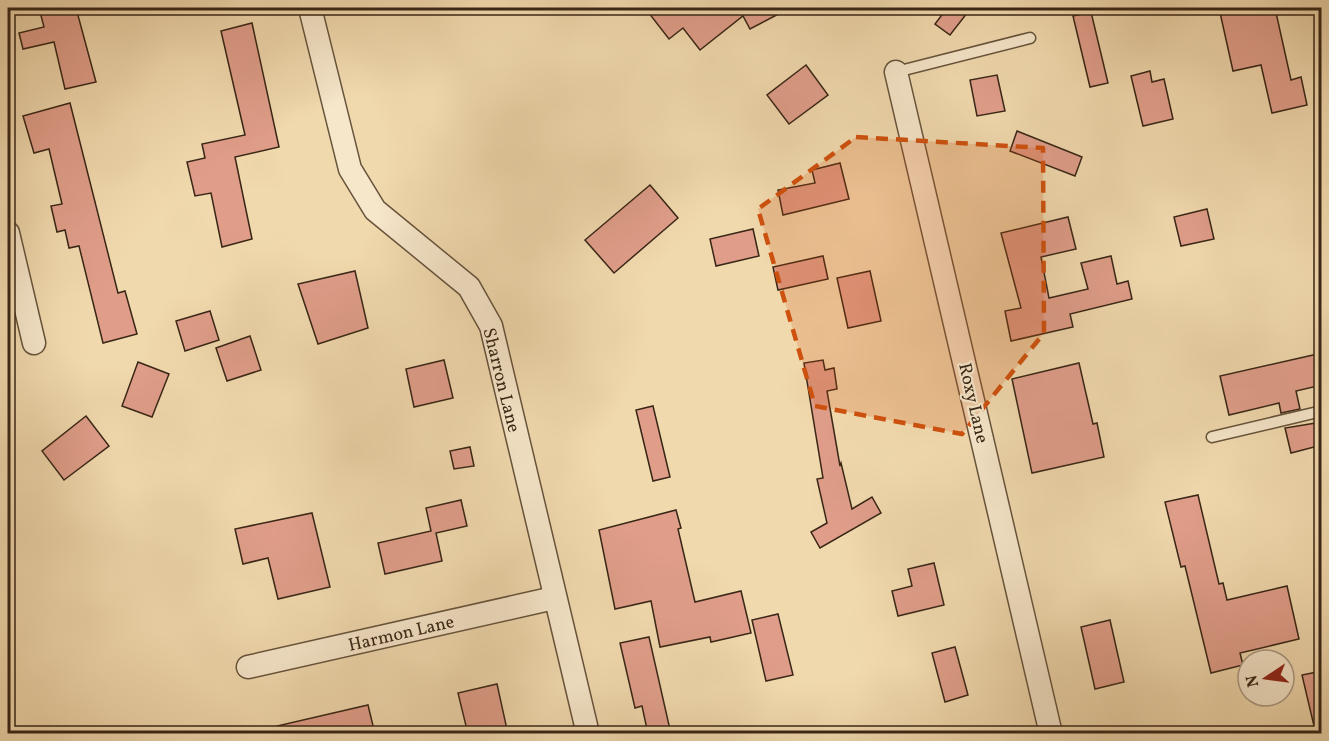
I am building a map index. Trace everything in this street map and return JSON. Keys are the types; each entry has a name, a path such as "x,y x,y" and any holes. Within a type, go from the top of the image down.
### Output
{"street":[{"name":"Sharron Lane","path":"310,8 350,169 375,210 469,287 490,326 588,734"},
{"name":"Roxy Lane","path":"896,72 1051,734"},
{"path":"8,233 33,343"},
{"name":"Harmon Lane","path":"248,667 554,598"}],"lane":[{"path":"896,72 1030,38"},
{"path":"1212,437 1322,411"}],"highlighted area":[{"path":"856,137 1043,148 1044,333 962,434 815,406 758,209"}],"building":[{"path":"39,8 76,8 96,82 65,89 54,42 23,49 19,33 44,27"},
{"path":"645,8 790,8 750,29 743,16 700,50 683,28 669,39"},
{"path":"947,8 971,8 950,35 935,24"},
{"path":"1219,8 1275,8 1291,80 1301,77 1307,105 1272,113 1261,65 1233,71"},
{"path":"1091,12 1108,83 1090,87 1073,16"},
{"path":"252,23 279,147 235,157 252,239 222,247 211,193 195,196 187,162 205,158 202,144 245,135 221,31"},
{"path":"806,65 828,95 789,124 767,95"},
{"path":"1150,71 1152,82 1164,79 1173,119 1143,126 1131,76"},
{"path":"997,75 1005,111 977,116 970,80"},
{"path":"70,103 118,293 125,291 137,334 103,343 79,246 69,248 65,230 57,232 51,206 62,204 49,149 34,153 23,116"},
{"path":"1017,131 1082,157 1075,176 1010,151"},
{"path":"840,163 849,199 783,215 778,190 815,183 812,170"},
{"path":"650,185 678,218 614,273 585,240"},
{"path":"1207,209 1214,239 1181,246 1174,217"},
{"path":"1068,217 1076,249 1041,257 1049,298 1088,289 1081,263 1111,256 1117,284 1128,281 1132,299 1070,314 1073,327 1011,341 1005,311 1021,308 1001,233"},
{"path":"753,229 759,256 716,266 710,239"},
{"path":"823,256 828,279 778,290 773,267"},
{"path":"355,271 368,328 318,344 298,284"},
{"path":"870,271 881,321 848,328 837,278"},
{"path":"210,311 219,340 185,351 176,321"},
{"path":"250,336 261,370 227,381 216,348"},
{"path":"1322,353 1322,385 1296,391 1300,409 1281,413 1279,403 1229,415 1220,376"},
{"path":"444,360 453,398 414,407 406,369"},
{"path":"823,360 825,370 834,368 837,389 827,391 840,466 841,463 852,509 872,497 881,513 820,548 811,532 827,523 817,479 823,478 804,363"},
{"path":"138,362 169,374 152,417 122,406"},
{"path":"1079,363 1093,424 1097,423 1104,457 1032,473 1012,379"},
{"path":"653,406 670,477 653,481 636,410"},
{"path":"86,416 109,446 64,480 42,451"},
{"path":"1322,422 1322,445 1291,453 1285,428"},
{"path":"470,447 474,466 454,469 450,451"},
{"path":"1198,495 1219,584 1223,583 1227,600 1287,586 1299,639 1261,648 1236,648 1236,667 1211,673 1185,566 1181,567 1165,502"},
{"path":"461,500 467,526 436,533 442,561 385,574 378,543 431,531 426,508"},
{"path":"676,510 681,528 678,529 695,602 741,591 751,633 711,642 710,637 660,647 651,601 615,609 599,530"},
{"path":"312,513 330,587 278,599 268,558 243,564 235,529"},
{"path":"934,563 944,605 898,616 892,591 912,586 908,569"},
{"path":"778,614 793,675 766,681 752,620"},
{"path":"1110,620 1124,682 1095,689 1081,627"},
{"path":"649,637 671,734 648,734 642,706 635,708 620,643"},
{"path":"955,647 968,695 945,702 932,653"},
{"path":"1322,671 1322,725 1314,726 1302,675"},
{"path":"497,684 508,734 468,734 458,693"},
{"path":"368,705 375,734 278,734 277,726"}]}
